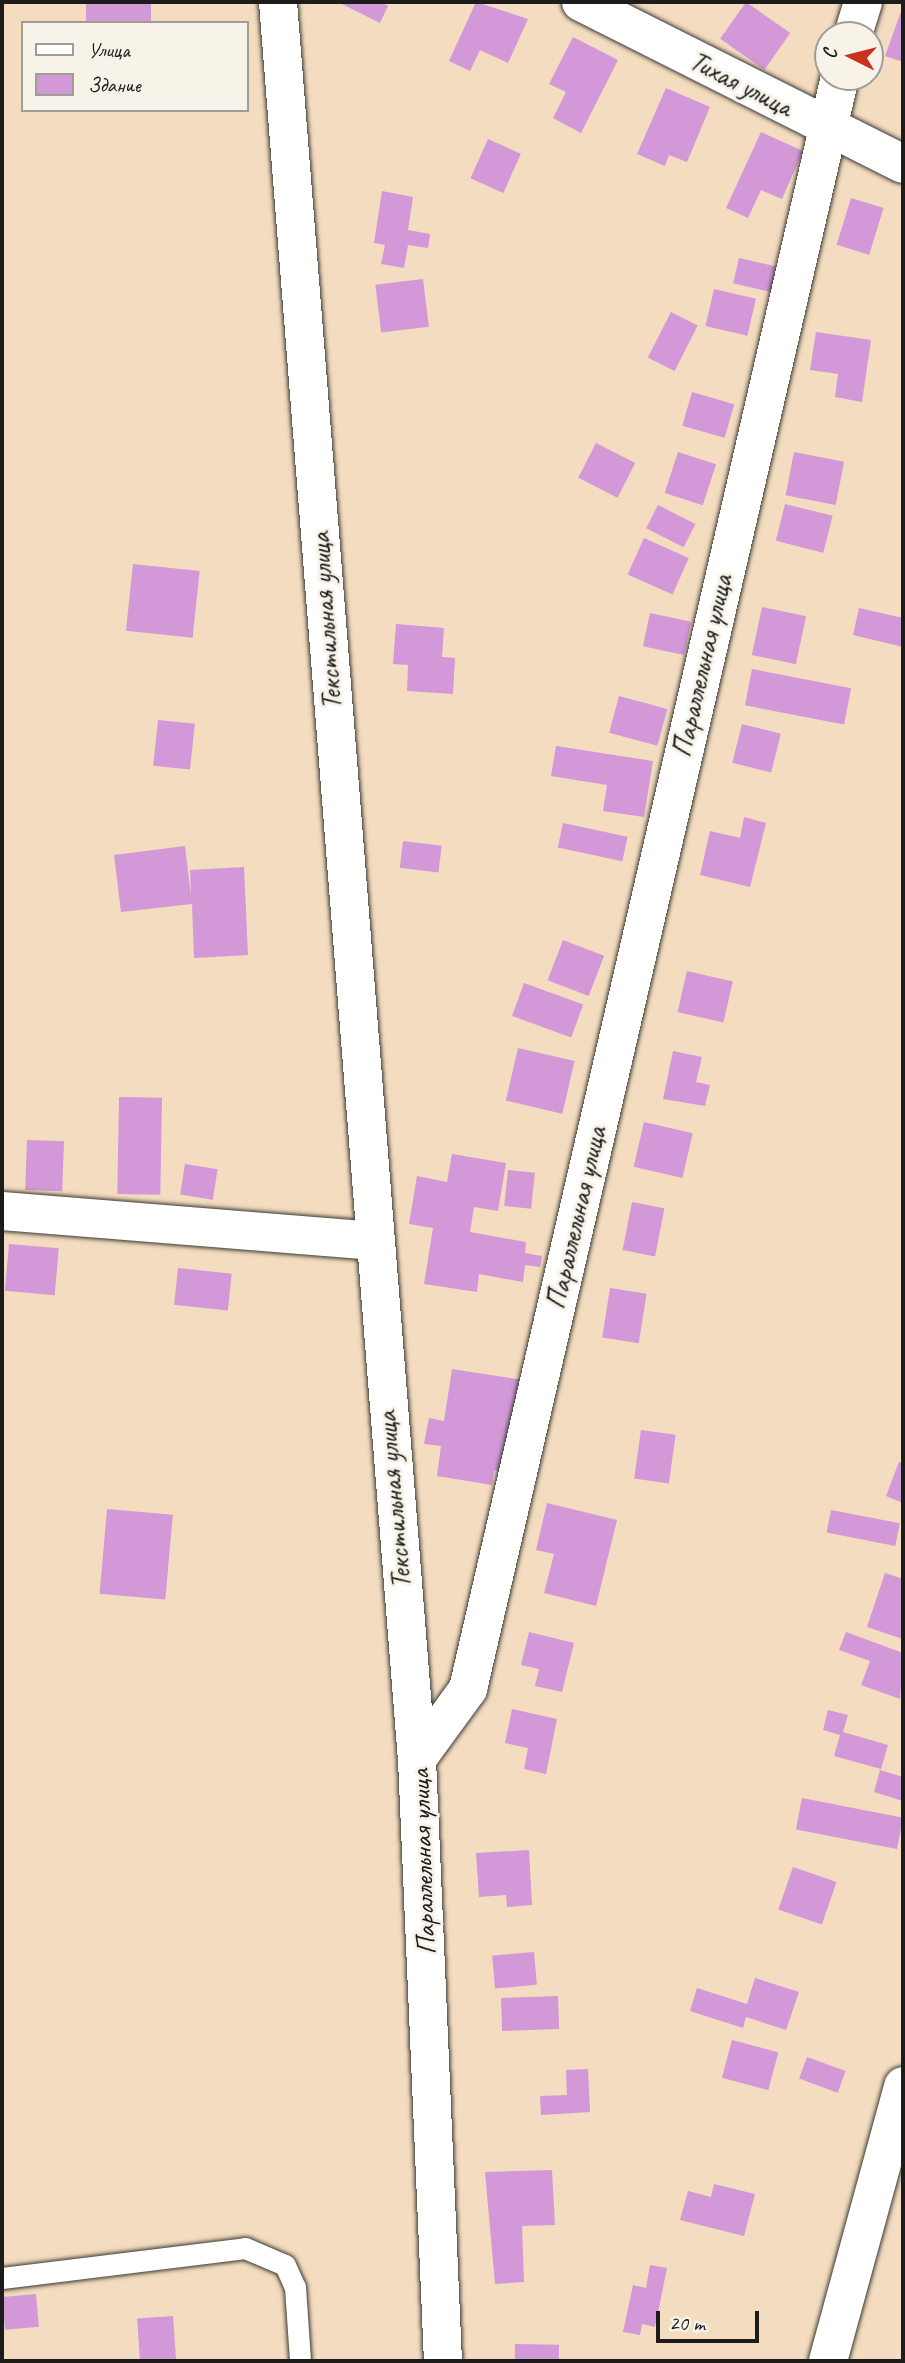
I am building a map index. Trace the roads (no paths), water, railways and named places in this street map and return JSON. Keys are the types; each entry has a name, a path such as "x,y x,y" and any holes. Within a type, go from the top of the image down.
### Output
{"street":[{"name":"Текстильная улица","path":"278,2 372,1241 417,1759"},
{"name":"Тихая улица","path":"581,2 825,128 903,164"},
{"path":"857,21 863,2"},
{"name":"Параллельная улица","path":"443,2361 417,1759 468,1689 825,128 836,91"},
{"path":"2,1211 372,1241"},
{"path":"828,2361 903,2086"}],"lane":[{"path":"2,2278 245,2249 269,2255 285,2265 295,2287 300,2361"}]}
